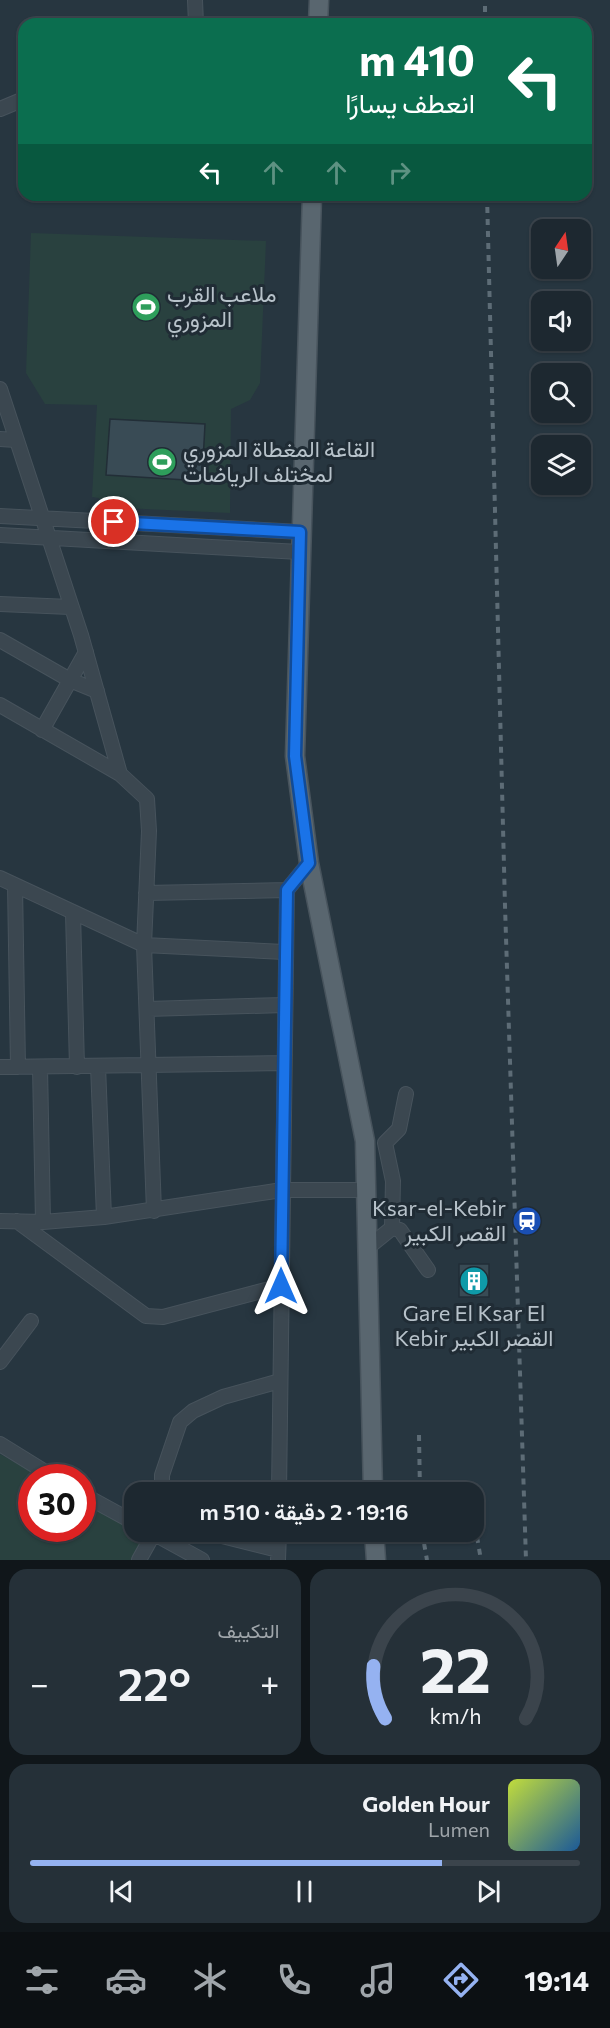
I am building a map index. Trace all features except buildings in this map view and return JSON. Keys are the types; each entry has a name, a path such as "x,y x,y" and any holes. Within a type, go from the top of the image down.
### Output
{"main road":[{"path":"318,18 319,0"},
{"path":"312,201 295,756 309,863 364,1141 373,1482"},
{"path":"375,1542 376,1560"}],"street":[{"path":"195,0 196,18"},
{"path":"0,109 18,102"},
{"path":"0,389 86,652 120,774"},
{"path":"0,439 16,440"},
{"path":"0,516 300,532"},
{"path":"0,535 300,552"},
{"path":"0,604 70,607"},
{"path":"0,640 70,680 97,691"},
{"path":"42,730 86,652"},
{"path":"0,705 120,774 147,799 149,831 144,945 154,1211"},
{"path":"279,1482 284,952 287,890 309,863"},
{"path":"0,878 73,914 144,945 284,952"},
{"path":"15,885 18,1067"},
{"path":"146,892 287,890"},
{"path":"73,914 77,1066"},
{"path":"147,1009 284,1005"},
{"path":"0,1067 283,1063"},
{"path":"98,1066 104,1217"},
{"path":"40,1067 42,1222"},
{"path":"385,1143 399,1129 406,1094"},
{"path":"364,1141 385,1143"},
{"path":"366,1249 392,1228 393,1181 385,1143"},
{"path":"0,1221 42,1222 104,1217 282,1190 366,1190"},
{"path":"17,1221 146,1316 163,1317 281,1286"},
{"path":"392,1228 400,1230 428,1270"},
{"path":"0,1362 31,1321"},
{"path":"162,1482 162,1474 180,1422 193,1411 223,1397 280,1382"},
{"path":"0,1444 32,1464"},
{"path":"96,1502 124,1517"},
{"path":"139,1560 147,1542"},
{"path":"170,1542 202,1560"},
{"path":"237,1542 278,1555"}],"green space":[{"name":"ملاعب القرب المزوري","path":"31,233 266,241 260,383 250,400 231,409 230,513 102,507 99,498 92,497 97,405 45,404 26,373"},
{"path":"0,1454 18,1464 18,1542 96,1542 96,1508 124,1524 124,1542 142,1542 131,1560 0,1560"}],"railway":[{"path":"485,0 485,18"},
{"path":"487,201 505,906 526,1560"},
{"path":"419,1435 420,1482"},
{"path":"424,1542 427,1560"},
{"path":"478,1542 481,1560"}],"place":[{"name":"ملاعب القرب المزوري","path":"146,307"},
{"name":"القاعة المغطاة المزوري لمختلف الرياضات","path":"162,462"},
{"name":"Ksar-el-Kebir القصر الكبير","path":"527,1221"},
{"name":"Gare El Ksar El Kebir القصر الكبير","path":"474,1281"}],"route":[{"path":"114,522 300,532 294,722 297,787 309,863 287,890 284,952 281,1286"}]}
